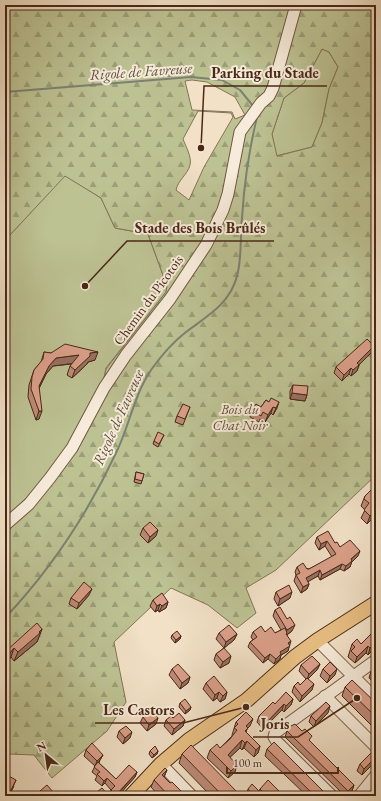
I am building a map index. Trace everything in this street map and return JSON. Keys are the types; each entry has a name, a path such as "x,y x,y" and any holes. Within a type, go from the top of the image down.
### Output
{"main road":[{"path":"131,796 161,764 188,740 247,700 295,657 318,640 376,603"}],"street":[{"name":"Chemin du Picotois","path":"5,525 29,504 72,448 104,388 126,355 170,299 206,244 223,210 228,194 240,132 256,110 269,96 273,88 296,5"},
{"path":"318,640 376,699"},
{"path":"332,796 277,742 274,737 275,733 376,660"},
{"path":"325,696 376,747"},
{"path":"161,764 192,796"},
{"path":"359,796 376,775"}],"green space":[{"name":"Bois du Chat Noir","path":"5,5 376,5 376,475 276,570 246,588 256,613 237,628 208,605 171,588 114,642 126,702 107,731 52,778 34,755 9,754 5,765 5,519 40,484 67,450 102,388 106,369 166,292 167,286 148,234 115,228 101,198 65,176 9,236 5,243","holes":["322,49 329,52 338,67 329,89 322,123 312,147 277,156 272,134 284,98 304,83","192,80 207,82 235,97 245,115 235,119 232,112 192,110 185,81","198,111 231,113 233,117 204,167 189,200 176,190 190,165 189,155 183,139"]},
{"path":"322,49 329,52 338,67 329,89 322,123 312,147 276,156 272,134 284,98 304,83"},
{"path":"65,175 101,198 115,228 148,234 167,286 166,292 106,368 102,388 67,450 40,484 5,519 5,243 9,236"}],"building":[{"path":"367,339 374,346 357,363 359,365 353,370 351,368 344,375 336,367"},
{"path":"65,344 98,352 90,353 90,356 75,370 70,366 79,355 56,358 49,366 39,386 42,411 39,411 31,389 34,370 43,359 44,352 51,353"},
{"path":"293,385 308,386 307,395 292,393"},
{"path":"271,398 279,402 276,408 273,407 268,415 263,412 261,416 252,410 256,404 261,407 266,400 269,402"},
{"path":"183,404 190,407 185,419 177,416"},
{"path":"158,432 164,435 159,444 154,441"},
{"path":"136,472 144,474 142,481 135,479"},
{"path":"376,488 376,510 370,516 364,510 369,503 364,499 372,489 373,491"},
{"path":"150,522 158,530 150,537 143,528"},
{"path":"328,531 335,543 337,542 340,547 350,540 360,551 346,566 342,564 322,575 320,570 306,578 309,584 303,587 296,575 300,573 297,567 303,563 307,569 309,569 336,554 327,541 321,544 317,537"},
{"path":"84,582 92,589 79,603 71,598"},
{"path":"289,585 292,592 280,599 276,592"},
{"path":"162,593 168,602 162,606 160,604 157,606 153,600"},
{"path":"280,607 287,619 290,617 295,625 287,630 275,610"},
{"path":"37,623 42,629 39,632 40,633 18,652 14,648 5,659 5,652"},
{"path":"229,625 237,634 226,642 219,633"},
{"path":"261,626 265,632 271,627 275,633 285,628 286,634 291,641 288,643 290,646 280,652 281,654 276,659 270,654 265,658 250,642 257,637 253,632"},
{"path":"376,629 376,643 370,648 368,646 357,657 351,651 355,647 352,644 357,639 361,644"},
{"path":"177,631 181,636 176,640 172,635"},
{"path":"224,648 231,656 223,662 216,654"},
{"path":"312,656 320,664 309,674 301,665"},
{"path":"330,662 337,669 330,676 323,669"},
{"path":"178,664 190,677 182,683 172,669"},
{"path":"376,667 376,676 371,671"},
{"path":"214,676 227,692 223,696 219,692 215,695 206,683"},
{"path":"307,678 314,684 302,696 294,686 298,682 300,685"},
{"path":"352,680 376,703 376,717 345,687"},
{"path":"286,692 293,699 286,706 284,704 266,723 259,716 273,702 275,704"},
{"path":"185,699 191,707 186,711 180,703"},
{"path":"326,702 330,706 316,721 311,716"},
{"path":"152,710 158,718 149,725 143,717"},
{"path":"246,712 253,719 246,726 248,728 245,731 260,746 256,750 247,741 245,743 242,740 228,755 237,765 231,771 210,750 217,744 220,748 230,739 237,730 234,728 238,724 236,722"},
{"path":"179,713 185,720 174,729 166,720 171,716 173,718"},
{"path":"295,724 302,731 305,729 312,736 309,740 354,785 348,791 287,731 289,727"},
{"path":"126,726 132,732 125,738 119,731"},
{"path":"274,742 328,796 315,796 267,749"},
{"path":"92,743 103,755 97,761 86,750"},
{"path":"191,745 240,795 239,796 223,796 182,754"},
{"path":"155,746 158,751 154,755 150,751"},
{"path":"374,750 376,752 376,757 364,769 360,764"},
{"path":"98,762 116,779 129,765 137,772 116,795 111,790 115,786 107,778 104,781 97,774 100,772 94,767"},
{"path":"165,768 167,770 162,775 170,783 172,782 184,794 182,796 169,796 154,780"},
{"path":"7,775 16,780 8,796 5,796 7,782 5,779"},
{"path":"268,780 279,791 274,796 267,796 260,789"},
{"path":"252,784 262,794 260,796 255,796 248,789"},
{"path":"47,785 54,793 51,796 45,796 40,791"},
{"path":"376,786 376,796 367,796"},
{"path":"102,788 109,796 92,796"}],"waterway":[{"name":"Rigole de Favreuse","path":"5,92 191,77 222,80 240,90 253,106"},
{"name":"Rigole de Favreuse","path":"5,618 22,600 53,561 93,497 121,443 140,390 151,370 176,340 210,315 223,302 234,286 240,262 241,225 247,168 257,117"}],"place":[{"name":"Parking du Stade","path":"201,148"},
{"name":"Stade des Bois Brûlés","path":"85,286"},
{"name":"Joris","path":"357,698"},
{"name":"Les Castors","path":"246,707"}]}
